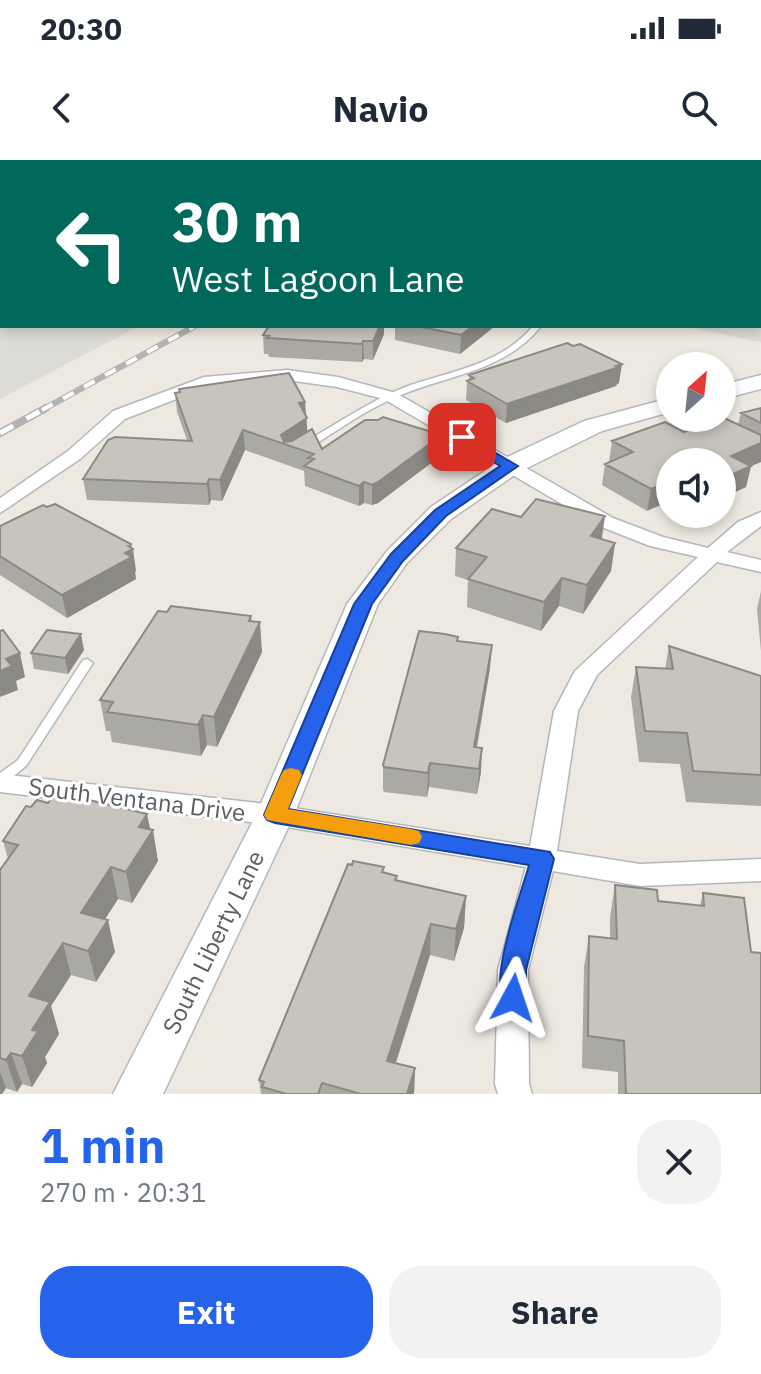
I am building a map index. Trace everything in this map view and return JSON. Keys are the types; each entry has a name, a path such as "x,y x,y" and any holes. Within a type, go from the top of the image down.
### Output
{"street":[{"path":"0,507 74,455 119,415 204,382 287,375 338,382 390,396 606,522 657,542 761,566"},
{"path":"736,388 761,382"},
{"name":"South Liberty Lane","path":"138,1094 275,815 363,604 397,557 441,513 510,466 593,426 656,409"},
{"path":"515,1094 512,1084 513,970 542,859 566,711 587,671 745,526 761,518"},
{"name":"South Ventana Drive","path":"0,781 275,815 640,875 761,870"}],"lane":[{"path":"301,449 390,396 498,359 530,338 536,328"},
{"path":"0,781 22,763 87,663"}],"shaded area":[{"path":"0,328 135,328 0,399"},
{"path":"692,328 761,328 761,342"}],"building":[{"path":"268,328 379,328 373,341 363,341 362,344 267,338 269,336 263,335"},
{"path":"426,328 470,328 461,335"},
{"path":"567,343 573,346 580,344 622,364 507,404 467,381 474,378 469,375"},
{"path":"289,373 305,402 299,403 307,418 281,435 284,442 292,441 312,429 322,449 365,420 383,417 435,433 429,438 435,440 372,485 364,482 359,486 304,466 314,459 308,458 314,454 243,430 220,480 209,479 207,484 83,479 108,440 115,437 192,441 175,393 180,392 179,389"},
{"path":"761,408 761,423 741,413"},
{"path":"736,424 761,435 761,443 736,454 736,448 656,448 656,487 651,489 605,464 633,452 612,441 656,425 656,432 736,432"},
{"path":"736,458 751,466 736,473"},
{"path":"536,499 605,516 591,536 615,543 587,585 562,578 544,602 468,579 487,557 456,548 492,509 521,517"},
{"path":"55,504 131,544 128,546 133,549 125,553 132,557 62,595 0,556 0,526 43,505"},
{"path":"171,606 251,616 249,621 260,622 214,717 203,715 198,725 107,712 113,702 100,700 158,611 167,612"},
{"path":"3,630 20,653 6,659 12,666 0,671 0,631"},
{"path":"47,630 81,634 65,658 31,653"},
{"path":"419,631 458,637 457,641 492,645 474,747 482,748 479,769 430,763 428,773 383,765"},
{"path":"669,646 761,676 761,775 693,771 687,733 645,731 636,667 673,669"},
{"path":"56,792 147,814 139,827 153,830 126,872 111,867 81,913 108,920 88,951 63,943 29,996 50,1002 32,1030 38,1031 22,1056 11,1053 6,1060 0,1058 0,870 18,845 3,841 26,806 31,807 37,800 48,803"},
{"path":"353,861 384,867 382,872 397,876 395,880 466,896 456,929 431,924 387,1061 415,1068 407,1094 361,1094 322,1083 318,1094 287,1094 262,1087 264,1082 259,1080 348,864 352,865"},
{"path":"615,885 657,890 658,901 704,906 703,893 744,898 751,952 761,953 761,1094 626,1094 624,1041 588,1036 589,936 617,939"}],"railway":[{"path":"42,410 191,328"},
{"path":"0,433 46,408"}],"slow traffic":[{"path":"291,775 275,815 411,837"}],"route":[{"path":"462,437 510,466 441,513 397,557 363,604 275,815 542,859 513,970 513,998"}]}
